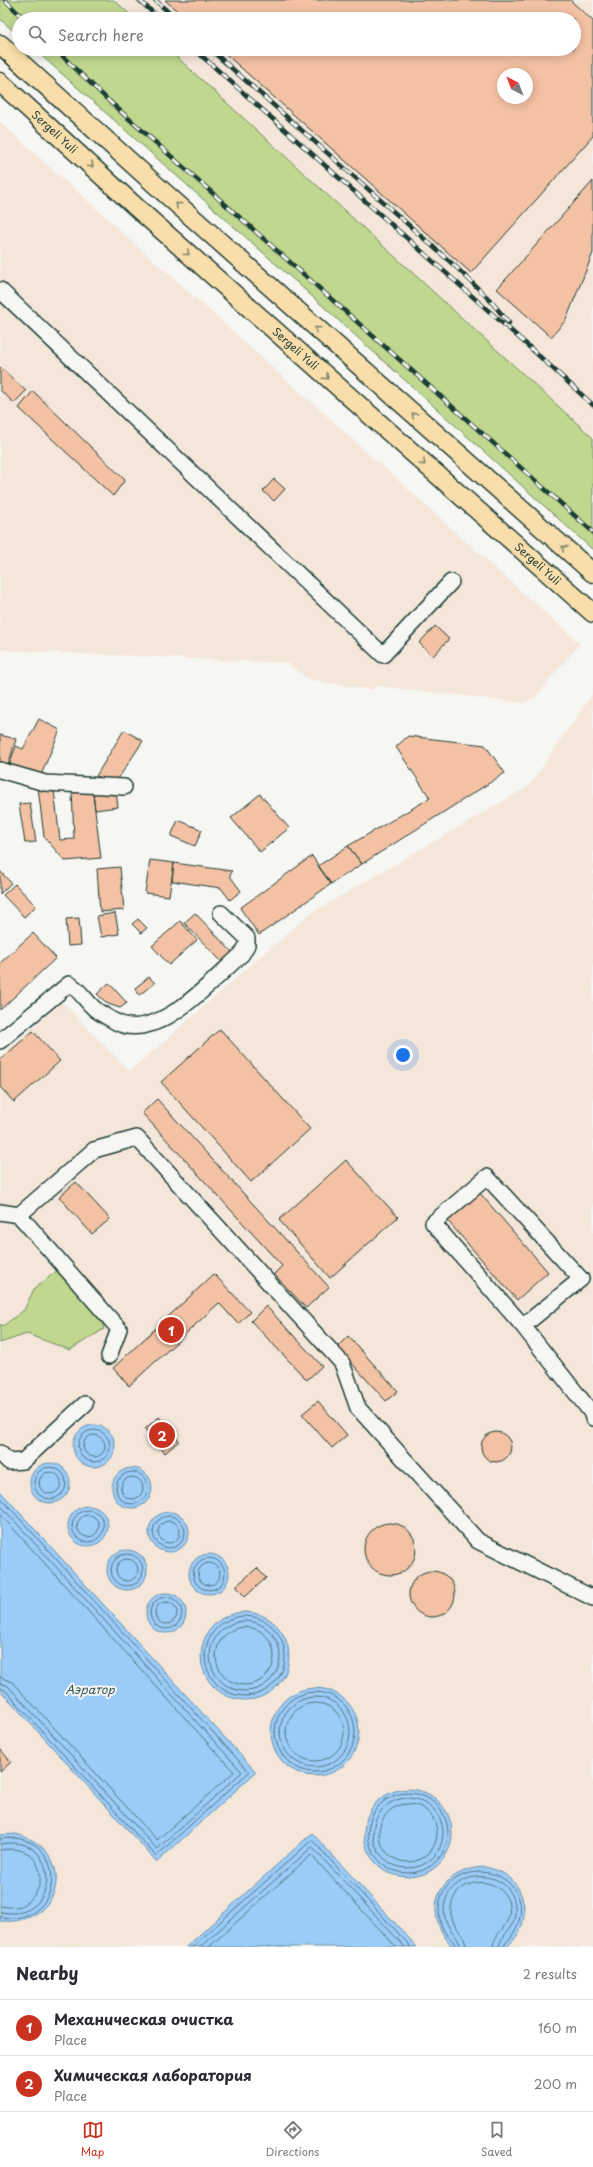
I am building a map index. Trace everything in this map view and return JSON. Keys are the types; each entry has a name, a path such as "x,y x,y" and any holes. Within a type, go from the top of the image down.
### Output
{"main road":[{"path":"0,44 12,55"},
{"path":"13,56 270,288 593,573"},
{"name":"Sergeli Yuli","path":"0,82 172,240 593,613"}],"street":[{"path":"0,290 383,655 451,582"},
{"path":"0,770 45,783 124,787"},
{"path":"0,1041 69,984 96,1010 118,1023 140,1027 162,1020 180,1009 242,954 247,945 247,938 221,913"},
{"path":"19,1216 94,1150 136,1138 342,1364 358,1408 478,1542 593,1598"},
{"path":"523,1326 581,1279 487,1177 433,1223 523,1326 591,1412 593,1418"},
{"path":"0,1212 19,1216 119,1328 109,1356"},
{"path":"0,1452 9,1462 23,1460 85,1404"}],"shaded area":[{"path":"114,0 593,0 593,438 176,56 581,56 581,12 127,12"},
{"path":"0,122 580,644 536,696 524,703 378,686 371,690 308,679 288,663 0,650"},
{"path":"593,693 593,1947 0,1947 0,1056 62,1002 130,1071 308,915 529,786"}],"green space":[{"path":"0,0 114,0 127,12 12,12 12,30 0,19"},
{"path":"42,56 176,56 593,438 593,550 295,281"},
{"path":"59,1269 101,1316 104,1329 70,1350 27,1334 0,1343 0,1324 3,1326 24,1310 34,1289"}],"water":[{"path":"94,1425 109,1431 115,1446 109,1461 94,1467 79,1461 73,1446 79,1431"},
{"path":"54,1463 61,1466 67,1472 70,1483 69,1491 61,1500 54,1503 46,1503 39,1500 31,1491 30,1479 33,1472 42,1464"},
{"path":"136,1468 143,1471 149,1477 152,1488 151,1496 143,1505 136,1508 128,1508 121,1505 113,1496 112,1484 115,1477 124,1469"},
{"name":"Аэратор","path":"0,1491 256,1772 157,1862 0,1690"},
{"path":"92,1506 99,1509 105,1515 108,1526 107,1534 99,1543 92,1546 84,1546 77,1543 69,1534 68,1522 71,1515 80,1507"},
{"path":"173,1512 180,1515 186,1521 189,1532 188,1540 180,1549 173,1552 165,1552 158,1549 150,1540 149,1528 152,1521 161,1513"},
{"path":"131,1550 138,1553 144,1559 147,1570 146,1578 138,1587 131,1590 123,1590 116,1587 108,1578 107,1566 110,1559 119,1551"},
{"path":"213,1554 220,1557 226,1563 229,1574 228,1582 220,1591 213,1594 205,1594 198,1591 190,1582 189,1570 192,1563 201,1555"},
{"path":"170,1593 177,1596 183,1602 186,1613 185,1621 177,1630 170,1633 162,1633 155,1630 147,1621 146,1609 149,1602 158,1594"},
{"path":"236,1612 254,1612 270,1619 282,1631 289,1647 289,1665 282,1681 270,1693 254,1700 236,1700 220,1693 208,1681 201,1665 201,1647 208,1631 220,1619"},
{"path":"306,1688 324,1688 340,1695 352,1707 359,1723 359,1741 352,1757 340,1769 324,1776 306,1776 290,1769 278,1757 271,1741 271,1723 278,1707 290,1695"},
{"path":"408,1789 425,1792 433,1796 445,1808 449,1816 452,1833 449,1850 445,1858 433,1870 425,1874 408,1877 391,1874 383,1870 371,1858 367,1850 364,1833 367,1816 371,1808 383,1796 391,1792"},
{"path":"312,1833 417,1947 186,1947"},
{"path":"16,1834 36,1843 49,1855 55,1870 56,1886 50,1900 38,1912 22,1920 0,1921 0,1835"},
{"path":"485,1867 504,1874 517,1886 524,1904 523,1923 514,1940 506,1947 453,1947 443,1934 437,1920 436,1907 439,1895 445,1884 455,1876 468,1870"}],"building":[{"path":"165,0 570,0 593,21 593,136 471,273 228,56 581,56 581,12 178,12"},
{"path":"593,181 593,253 566,320 551,337 497,289"},
{"path":"0,367 26,391 14,403 0,390"},
{"path":"33,391 125,480 113,496 19,408"},
{"path":"274,479 285,489 274,501 263,491"},
{"path":"435,626 449,639 433,656 419,643"},
{"path":"39,719 60,730 41,775 8,768 16,746 23,749"},
{"path":"124,730 143,741 116,782 96,776"},
{"path":"0,735 16,739 8,766 0,763"},
{"path":"408,736 485,745 505,773 362,864 348,846 430,798 396,747"},
{"path":"38,787 54,790 60,840 74,839 72,791 93,794 101,858 65,861 44,837"},
{"path":"116,791 118,807 95,810 93,794"},
{"path":"260,794 289,828 260,852 231,818"},
{"path":"30,803 36,842 25,843 19,804"},
{"path":"178,820 202,830 195,846 171,836"},
{"path":"348,846 362,864 331,884 318,866"},
{"path":"312,856 331,884 259,935 240,908"},
{"path":"150,860 174,863 169,896 145,893"},
{"path":"174,863 232,871 230,876 241,891 230,900 221,888 172,881"},
{"path":"120,867 124,910 100,912 97,869"},
{"path":"0,871 11,883 0,894"},
{"path":"15,884 36,906 24,917 3,895"},
{"path":"115,913 119,934 101,937 97,916"},
{"path":"195,913 232,952 222,962 184,923"},
{"path":"79,918 81,945 68,946 66,919"},
{"path":"138,919 147,928 141,933 132,924"},
{"path":"180,921 197,940 169,965 152,946"},
{"path":"33,933 56,958 0,1010 0,963"},
{"path":"149,977 155,983 139,995 135,988"},
{"path":"109,983 127,1003 120,1008 108,1004 97,994"},
{"path":"220,1029 310,1129 251,1182 161,1082"},
{"path":"33,1031 60,1061 14,1102 0,1087 0,1060"},
{"path":"157,1099 329,1287 306,1308 274,1274 282,1266 142,1113"},
{"path":"346,1160 398,1217 330,1278 279,1220"},
{"path":"76,1182 110,1219 92,1234 59,1197"},
{"path":"479,1192 548,1272 517,1300 447,1220"},
{"path":"214,1274 250,1312 238,1324 219,1303 129,1386 113,1368"},
{"path":"266,1306 322,1366 307,1380 251,1321"},
{"path":"348,1336 398,1391 386,1401 337,1347"},
{"path":"318,1401 347,1435 332,1448 302,1414"},
{"path":"159,1417 179,1441 165,1453 145,1429"},
{"path":"496,1432 502,1433 510,1441 510,1453 502,1461 496,1462 490,1461 482,1453 481,1447 482,1441 490,1433"},
{"path":"390,1523 400,1525 408,1531 414,1539 416,1549 414,1559 408,1567 400,1573 390,1575 380,1573 372,1567 366,1559 364,1549 366,1539 372,1531 380,1525"},
{"path":"257,1568 266,1578 245,1597 236,1586"},
{"path":"427,1571 437,1571 445,1575 451,1581 455,1589 455,1599 451,1607 445,1613 437,1617 427,1617 419,1613 413,1607 409,1599 409,1589 413,1581 419,1575"},
{"path":"0,1749 11,1762 0,1772"}],"railway":[{"path":"5,0 17,12"},
{"path":"139,0 152,12"},
{"path":"155,0 168,12"},
{"path":"62,56 109,101 593,532"},
{"path":"202,56 593,405"},
{"path":"218,56 456,267 489,299 509,323"}],"place":[{"name":"Механическая очистка","path":"171,1330"},
{"name":"Химическая лаборатория","path":"162,1435"}]}
